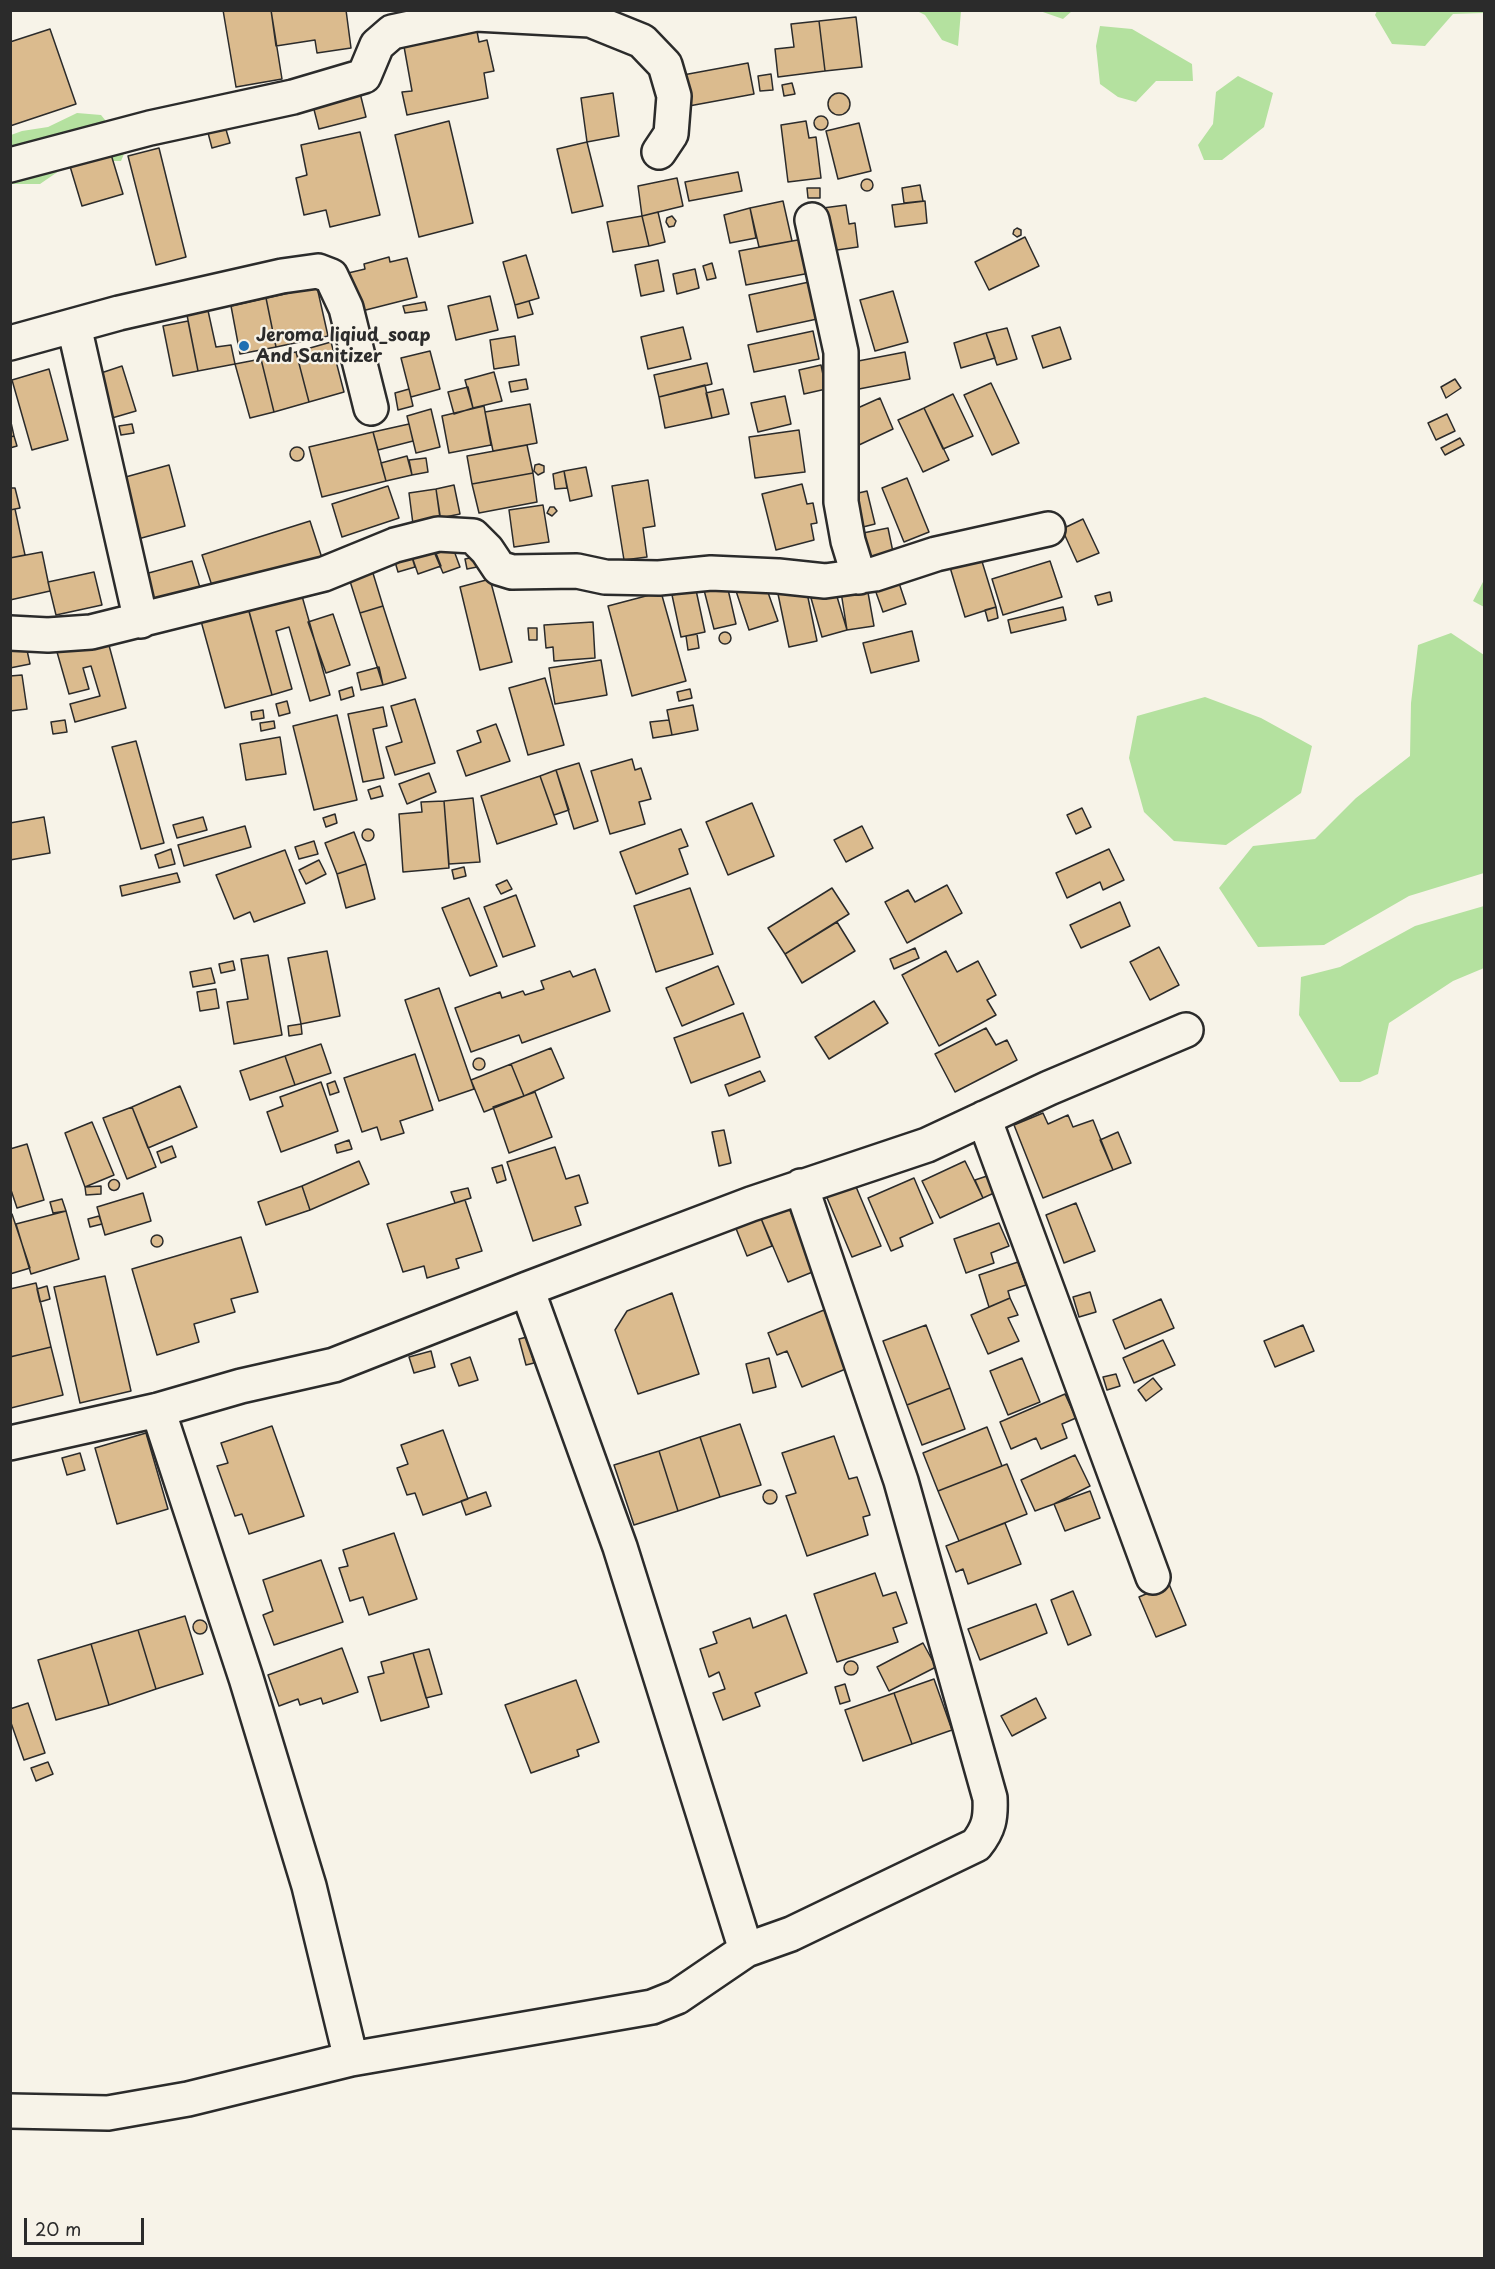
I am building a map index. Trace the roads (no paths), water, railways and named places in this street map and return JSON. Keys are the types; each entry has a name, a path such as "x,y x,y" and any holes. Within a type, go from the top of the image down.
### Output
{"street":[{"path":"10,165 150,128 293,97 364,76 377,45 392,32 476,14 590,20 642,41 665,64 674,96 670,134 659,152"},
{"path":"812,220 840,352 841,502 848,541 859,577"},
{"path":"10,343 212,291 318,271 331,276 346,308 371,408"},
{"path":"74,326 141,621"},
{"path":"10,633 91,632 141,621 324,574 394,545 438,534 472,536 487,550 499,568 513,572 577,571 605,577 648,578 711,573 825,581 875,574 936,554 1048,528"},
{"path":"10,1443 158,1410 241,1386 334,1365 527,1288 801,1186 927,1145 1049,1088 1186,1030"},
{"path":"984,1118 1153,1577"},
{"path":"10,2111 108,2113 188,2099 351,2059 652,2007 677,1997 746,1950 791,1934 976,1845 987,1831 991,1816 990,1798 900,1481 801,1186"},
{"path":"527,1288 620,1547 746,1950"},
{"path":"158,1410 246,1678 309,1886 351,2059"}],"place":[{"name":"Jeroma liqiud_soap And Sanitizer","path":"244,346"}]}
